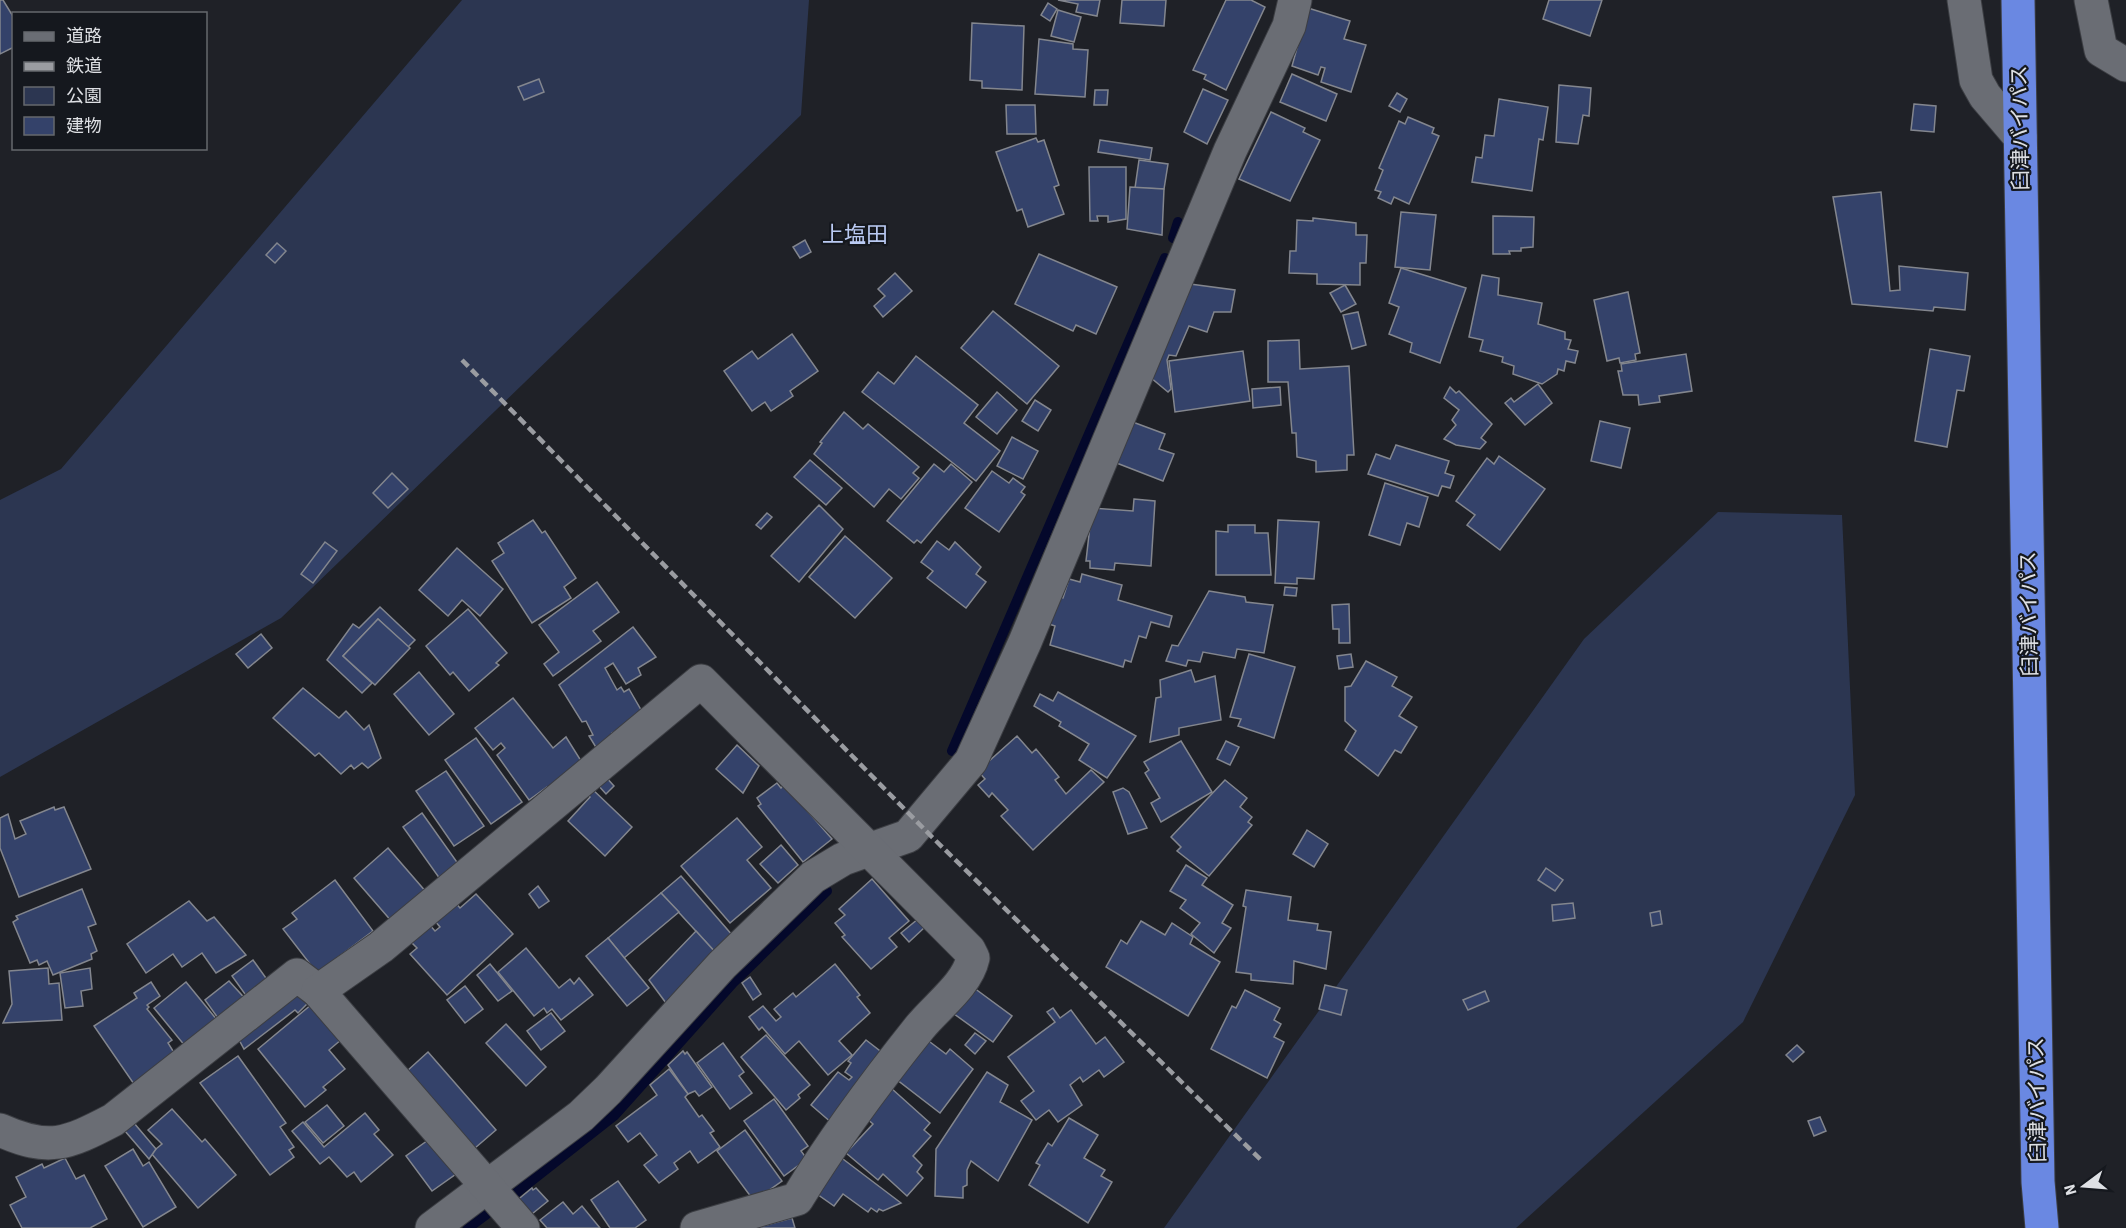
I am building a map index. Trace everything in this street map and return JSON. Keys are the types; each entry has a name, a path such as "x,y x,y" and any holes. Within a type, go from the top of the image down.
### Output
{"highway":[{"name":"臼津バイパス","path":"2018,0 2038,1170 2042,1228"}],"street":[{"path":"432,1228 581,1116 608,1090 722,965 813,877 843,859 908,836 971,761 1025,642 1230,151 1289,26 1295,0"},
{"path":"1965,0 1976,80 1985,96 2020,137"},
{"path":"2091,0 2101,50 2126,65"},
{"path":"318,991 381,947 701,681 872,850 969,950 973,958 969,972 921,1026 831,1144 797,1199 697,1228"},
{"path":"0,1130 24,1141 49,1145 79,1138 112,1120 297,975 318,991 523,1228"}],"green space":[{"path":"462,0 809,0 801,115 281,618 0,777 0,500 61,469"},
{"path":"1718,512 1842,515 1855,795 1743,1022 1516,1228 1164,1228 1584,639"}],"building":[{"path":"0,0 3,0 12,15 12,48 0,54"},
{"path":"1058,0 1100,0 1097,16 1076,12 1078,4"},
{"path":"1122,0 1166,0 1164,26 1120,23"},
{"path":"1226,0 1251,0 1265,7 1226,90 1204,79 1206,75 1193,70"},
{"path":"1549,0 1602,0 1590,36 1543,19"},
{"path":"1048,3 1057,9 1050,21 1041,15"},
{"path":"1308,8 1350,21 1344,39 1366,45 1351,92 1321,82 1325,68 1321,67 1318,75 1292,66"},
{"path":"1058,10 1081,17 1074,42 1051,36"},
{"path":"972,23 1024,26 1022,90 982,88 982,81 970,80"},
{"path":"1039,39 1073,44 1073,49 1088,50 1085,97 1035,94"},
{"path":"1292,74 1337,94 1326,121 1280,102"},
{"path":"539,79 544,92 524,100 518,87"},
{"path":"1559,85 1591,88 1589,116 1583,115 1578,144 1556,142"},
{"path":"1203,89 1228,100 1207,144 1184,132"},
{"path":"1095,90 1108,90 1107,105 1094,105"},
{"path":"1397,93 1407,99 1400,112 1389,106"},
{"path":"1499,99 1548,107 1543,140 1539,139 1532,191 1472,182 1476,157 1482,158 1485,135 1494,136"},
{"path":"1914,104 1936,106 1934,132 1911,130"},
{"path":"1006,105 1035,105 1036,134 1007,134"},
{"path":"1271,112 1305,128 1303,132 1320,140 1290,201 1239,179"},
{"path":"1408,117 1434,128 1432,133 1439,136 1409,204 1394,197 1391,204 1378,198 1381,192 1375,190 1383,170 1379,168 1399,121 1405,124"},
{"path":"1036,138 1038,142 1044,140 1059,185 1054,187 1064,214 1028,227 1022,209 1017,211 996,152"},
{"path":"1100,140 1152,148 1150,160 1098,152"},
{"path":"1139,160 1168,164 1164,189 1135,188"},
{"path":"1089,167 1126,167 1126,219 1108,222 1108,216 1097,216 1098,221 1090,221"},
{"path":"1130,187 1164,189 1162,235 1127,229"},
{"path":"1881,192 1890,291 1900,290 1899,266 1968,273 1965,310 1934,307 1933,311 1852,304 1833,197"},
{"path":"1401,212 1436,215 1430,270 1395,267"},
{"path":"1493,216 1534,217 1533,247 1521,248 1521,251 1509,251 1510,254 1493,254"},
{"path":"1313,218 1356,223 1356,235 1367,235 1366,263 1360,263 1360,285 1317,284 1317,274 1289,273 1290,251 1296,251 1297,220 1313,221"},
{"path":"805,240 811,252 800,258 793,247"},
{"path":"277,243 286,251 275,263 266,255"},
{"path":"1039,254 1117,287 1096,334 1076,325 1073,331 1015,304"},
{"path":"1401,268 1466,288 1440,363 1410,352 1412,343 1389,334 1399,307 1389,303"},
{"path":"895,273 912,291 883,317 874,306 885,296 878,289"},
{"path":"1482,275 1499,278 1498,295 1542,303 1538,324 1565,332 1565,339 1571,340 1568,349 1578,351 1575,363 1566,361 1564,371 1558,369 1557,374 1542,384 1513,374 1514,366 1502,362 1503,357 1480,351 1483,340 1469,337"},
{"path":"1190,284 1235,290 1231,312 1214,312 1207,332 1189,326 1176,356 1169,355 1167,360 1171,389 1168,392 1150,377"},
{"path":"1345,285 1356,304 1341,312 1330,293"},
{"path":"1628,292 1640,353 1635,354 1636,360 1620,363 1619,358 1607,361 1594,300"},
{"path":"993,311 1059,366 1027,404 961,348"},
{"path":"1358,312 1366,345 1352,349 1343,315"},
{"path":"792,334 818,371 790,391 793,396 771,411 765,402 752,411 724,371 752,351 758,359"},
{"path":"1299,340 1300,369 1349,366 1354,455 1347,455 1347,470 1316,472 1316,461 1297,457 1296,433 1292,433 1288,382 1268,382 1268,341"},
{"path":"1930,349 1970,356 1964,391 1957,390 1947,447 1915,441"},
{"path":"1243,351 1250,401 1175,412 1169,361"},
{"path":"1686,354 1692,391 1659,396 1660,402 1639,405 1638,395 1623,395 1618,371 1622,371 1621,364"},
{"path":"916,356 978,405 964,423 1000,451 976,481 862,392 878,372 894,384"},
{"path":"1538,384 1552,403 1525,425 1505,403 1511,398 1514,402"},
{"path":"1280,387 1281,405 1253,408 1252,389"},
{"path":"1450,387 1456,393 1459,391 1492,424 1481,438 1486,442 1480,449 1456,445 1444,439 1456,425 1452,420 1459,410 1444,398"},
{"path":"997,392 1017,410 997,434 976,417"},
{"path":"1035,400 1051,410 1038,431 1022,421"},
{"path":"844,412 863,429 868,424 919,467 913,473 919,478 901,499 889,489 874,507 814,454 822,443 820,442"},
{"path":"1130,421 1165,434 1159,449 1174,454 1163,481 1114,462"},
{"path":"1600,421 1630,428 1621,468 1591,461"},
{"path":"1012,437 1038,451 1023,479 997,466"},
{"path":"1396,445 1449,461 1445,473 1454,476 1450,488 1442,486 1438,496 1368,474 1376,454 1390,459"},
{"path":"1499,456 1545,489 1500,550 1467,525 1475,515 1456,501 1487,458 1494,464"},
{"path":"810,460 842,488 826,505 794,477"},
{"path":"934,464 944,472 951,464 972,482 921,543 917,540 914,543 887,521"},
{"path":"992,471 1009,483 1013,478 1025,487 1021,492 1025,495 999,532 965,508"},
{"path":"392,473 408,489 388,508 373,493"},
{"path":"1385,483 1428,497 1419,527 1407,523 1400,545 1369,535"},
{"path":"1134,499 1155,501 1151,566 1115,563 1114,570 1090,568 1090,561 1086,561 1092,508 1133,511"},
{"path":"819,505 843,529 799,582 771,556"},
{"path":"767,513 772,517 761,529 756,525"},
{"path":"533,520 542,533 545,531 576,578 564,587 571,598 532,623 492,561 504,553 498,543"},
{"path":"1278,520 1319,522 1314,579 1297,578 1297,584 1275,583"},
{"path":"1228,525 1255,525 1255,533 1268,533 1271,575 1216,575 1216,531 1228,532"},
{"path":"845,536 892,578 855,618 809,577"},
{"path":"937,541 949,550 955,542 981,567 976,574 986,582 966,608 927,578 933,571 921,562"},
{"path":"325,542 337,551 313,583 301,574"},
{"path":"457,548 503,589 480,616 462,600 448,616 419,590"},
{"path":"1082,574 1122,585 1118,600 1172,616 1169,627 1151,622 1146,638 1139,636 1131,662 1125,660 1123,667 1050,645 1055,626 1049,624 1057,597 1063,598 1069,579 1080,582"},
{"path":"597,582 619,612 593,631 601,641 553,676 544,664 559,652 539,625"},
{"path":"1285,587 1297,588 1296,596 1284,595"},
{"path":"1209,591 1245,597 1246,602 1273,605 1264,653 1237,649 1235,658 1203,652 1200,662 1188,660 1186,666 1166,661 1172,645 1178,646"},
{"path":"1349,604 1350,643 1339,643 1339,629 1333,629 1332,605"},
{"path":"380,607 415,640 408,647 378,619 343,656 372,683 362,693 327,660 353,624 359,628"},
{"path":"468,609 507,653 496,663 499,665 469,691 453,672 450,675 426,646"},
{"path":"378,619 410,648 375,685 343,656"},
{"path":"633,627 656,657 638,668 641,675 626,684 613,663 605,668 617,690 621,687 624,692 629,689 644,715 612,733 615,739 597,749 589,736 593,735 586,721 582,722 559,685"},
{"path":"261,634 272,648 248,668 236,654"},
{"path":"1249,654 1295,667 1274,738 1238,726 1241,719 1230,717"},
{"path":"1351,654 1353,667 1339,669 1337,656"},
{"path":"1366,661 1397,677 1392,686 1412,697 1399,716 1417,727 1401,753 1395,750 1378,776 1345,750 1356,731 1345,721 1345,687 1351,686"},
{"path":"1191,670 1195,682 1215,676 1221,720 1179,728 1179,735 1150,742 1156,698 1161,697 1160,680"},
{"path":"419,672 454,714 429,735 394,694"},
{"path":"303,688 339,718 346,711 364,730 369,725 381,758 368,768 362,763 354,769 351,765 341,774 319,753 315,756 273,718"},
{"path":"1058,692 1136,736 1107,778 1079,760 1089,744 1059,726 1061,722 1034,706 1040,694 1053,701"},
{"path":"513,698 553,748 566,737 583,764 550,791 547,787 529,800 497,755 505,748 501,743 493,750 475,728"},
{"path":"1017,736 1032,753 1036,749 1059,777 1055,780 1066,794 1091,770 1104,782 1033,850 1001,816 1008,810 992,793 989,797 978,785 985,779 978,771"},
{"path":"476,738 522,802 491,824 445,760"},
{"path":"1181,741 1212,792 1161,822 1151,803 1160,798 1145,773 1149,770 1144,762"},
{"path":"1226,741 1239,747 1230,765 1217,759"},
{"path":"737,745 759,766 743,793 716,769"},
{"path":"446,771 484,826 454,846 416,791"},
{"path":"605,776 614,786 606,794 597,784"},
{"path":"1225,780 1247,798 1240,807 1252,817 1248,822 1252,825 1209,876 1177,851 1181,847 1171,837"},
{"path":"777,783 781,788 784,784 832,839 803,862 758,806 761,804 757,798"},
{"path":"590,787 632,827 605,856 568,821 590,797 584,792"},
{"path":"1123,788 1129,792 1147,828 1128,834 1113,792"},
{"path":"54,807 55,810 64,807 91,869 19,897 0,848 0,818 8,814 15,839 26,834 20,821"},
{"path":"422,813 459,865 440,879 403,827"},
{"path":"737,818 762,847 747,860 771,888 730,923 681,866"},
{"path":"1307,830 1328,844 1314,867 1293,854"},
{"path":"781,845 798,865 778,883 760,864"},
{"path":"388,848 427,893 393,923 354,878"},
{"path":"1186,865 1207,878 1202,885 1233,905 1222,923 1231,928 1214,953 1191,934 1200,923 1180,908 1186,900 1170,891"},
{"path":"1546,868 1563,880 1555,891 1538,880"},
{"path":"681,876 733,936 716,953 661,893"},
{"path":"872,879 909,921 889,938 897,947 871,969 842,937 845,935 835,923 845,915 839,909"},
{"path":"335,880 373,931 317,973 283,929 297,919 292,913"},
{"path":"538,886 549,901 539,908 529,894"},
{"path":"82,889 96,924 88,927 97,951 91,954 92,959 53,975 47,961 39,965 37,960 30,963 13,922 18,919 16,916"},
{"path":"1246,890 1291,897 1288,920 1318,924 1317,930 1331,932 1326,969 1294,961 1293,984 1251,980 1251,974 1236,972 1246,907 1243,906"},
{"path":"661,893 679,912 624,958 608,938"},
{"path":"476,894 513,934 447,995 410,954 417,948 410,941 429,924 435,931 440,927 435,921 455,902 460,908"},
{"path":"189,901 207,921 214,917 246,955 216,973 202,953 182,967 173,954 146,973 127,944"},
{"path":"1573,903 1575,918 1553,921 1552,905"},
{"path":"1660,911 1662,924 1652,926 1650,913"},
{"path":"918,919 925,927 909,942 901,933"},
{"path":"1141,921 1165,935 1172,923 1193,937 1190,944 1220,962 1188,1016 1106,967 1121,940 1127,944"},
{"path":"696,931 716,953 666,1003 649,980"},
{"path":"608,938 649,988 627,1006 586,956"},
{"path":"526,948 559,988 570,979 574,984 579,978 593,995 561,1020 552,1009 547,1013 544,1008 534,1016 498,972"},
{"path":"253,960 271,985 250,1001 232,976"},
{"path":"490,964 512,991 498,1001 477,975"},
{"path":"835,964 860,995 857,997 870,1013 839,1041 852,1055 828,1075 799,1041 785,1054 762,1027 759,1030 749,1017 763,1006 776,1021 781,1017 774,1009 793,993 796,997"},
{"path":"48,968 49,984 59,983 62,1020 3,1023 12,1004 9,971"},
{"path":"90,968 92,989 81,991 83,1006 65,1008 60,973"},
{"path":"750,977 761,994 753,1000 742,983"},
{"path":"229,981 250,1004 223,1025 205,1000"},
{"path":"151,982 160,996 147,1005 149,1007 147,1009 172,1040 168,1043 178,1059 136,1087 94,1026 137,998 134,993"},
{"path":"186,982 222,1026 190,1052 154,1008"},
{"path":"970,985 1012,1016 993,1042 950,1011"},
{"path":"1325,985 1347,990 1341,1015 1319,1009"},
{"path":"465,986 483,1009 465,1023 447,1000"},
{"path":"300,989 310,1001 298,1013 295,1010 244,1049 237,1036"},
{"path":"1245,990 1280,1008 1274,1020 1281,1024 1274,1037 1284,1042 1267,1078 1211,1049 1232,1006 1236,1008"},
{"path":"1485,991 1489,1001 1468,1010 1463,1000"},
{"path":"312,1004 342,1039 329,1050 345,1069 323,1087 326,1090 305,1107 258,1049"},
{"path":"1053,1008 1060,1018 1071,1010 1096,1044 1105,1037 1124,1062 1104,1077 1099,1070 1083,1082 1080,1077 1070,1085 1082,1105 1058,1122 1049,1110 1036,1120 1021,1101 1034,1091 1008,1057 1055,1022 1047,1012"},
{"path":"551,1013 565,1031 541,1050 527,1031"},
{"path":"506,1024 546,1067 526,1086 486,1043"},
{"path":"975,1033 986,1041 975,1054 965,1045"},
{"path":"766,1035 810,1085 786,1110 741,1057"},
{"path":"926,1039 946,1054 950,1049 973,1069 940,1113 896,1079"},
{"path":"866,1040 884,1054 833,1124 811,1105 838,1072 849,1080 852,1077 845,1072 851,1063 848,1061"},
{"path":"723,1043 744,1072 739,1076 752,1093 730,1109 697,1063"},
{"path":"1797,1045 1804,1052 1793,1062 1786,1055"},
{"path":"683,1051 685,1054 687,1052 712,1087 699,1096 695,1091 688,1094 668,1065"},
{"path":"428,1052 496,1130 475,1148 407,1071"},
{"path":"238,1056 286,1123 280,1127 294,1147 289,1150 294,1157 270,1175 200,1083"},
{"path":"669,1069 688,1094 685,1097 699,1117 702,1115 714,1131 710,1133 720,1147 698,1163 690,1151 674,1163 678,1169 659,1183 644,1165 657,1155 640,1133 628,1142 616,1126 657,1095 650,1085"},
{"path":"987,1072 1008,1085 1000,1102 1032,1120 998,1181 971,1161 967,1170 967,1185 963,1187 963,1198 935,1196 936,1149"},
{"path":"891,1088 930,1123 924,1130 931,1136 913,1156 922,1165 917,1172 923,1178 907,1196 883,1174 878,1180 846,1153 873,1124 865,1117"},
{"path":"774,1099 808,1146 801,1151 807,1159 784,1176 744,1121"},
{"path":"327,1105 344,1126 323,1143 305,1122"},
{"path":"172,1109 202,1142 205,1139 236,1175 198,1208 151,1153 162,1144 148,1130"},
{"path":"365,1113 379,1130 374,1134 393,1155 361,1182 354,1172 347,1177 329,1157 320,1164 292,1131 303,1122 324,1147"},
{"path":"1820,1117 1826,1131 1814,1136 1808,1121"},
{"path":"1069,1118 1098,1135 1084,1158 1105,1170 1101,1176 1112,1182 1088,1223 1029,1185 1040,1165 1036,1163 1048,1143 1052,1146"},
{"path":"134,1123 156,1149 149,1159 125,1131"},
{"path":"745,1130 782,1181 754,1201 717,1151"},
{"path":"431,1138 456,1174 432,1191 406,1156"},
{"path":"133,1149 143,1166 149,1162 176,1207 143,1227 105,1166"},
{"path":"839,1156 901,1203 883,1211 879,1209 877,1212 871,1208 868,1212 843,1194 834,1206 817,1194"},
{"path":"65,1158 76,1179 84,1175 107,1219 90,1228 22,1228 10,1205 26,1197 16,1177 42,1164 44,1168"},
{"path":"618,1181 646,1220 635,1228 610,1228 591,1200"},
{"path":"532,1188 533,1190 536,1188 548,1201 527,1218 515,1202"},
{"path":"563,1202 573,1214 582,1206 600,1228 547,1228 540,1220"},
{"path":"792,1218 795,1228 756,1228"}],"waterway":[{"path":"1173,238 1178,222"},
{"path":"952,751 1165,258"},
{"path":"512,1196 615,1115 733,983 827,891"},
{"path":"468,1228 487,1214"}],"railway":[{"path":"462,360 932,837 1262,1161"}],"district":[{"name":"上塩田","path":"855,234"}]}
